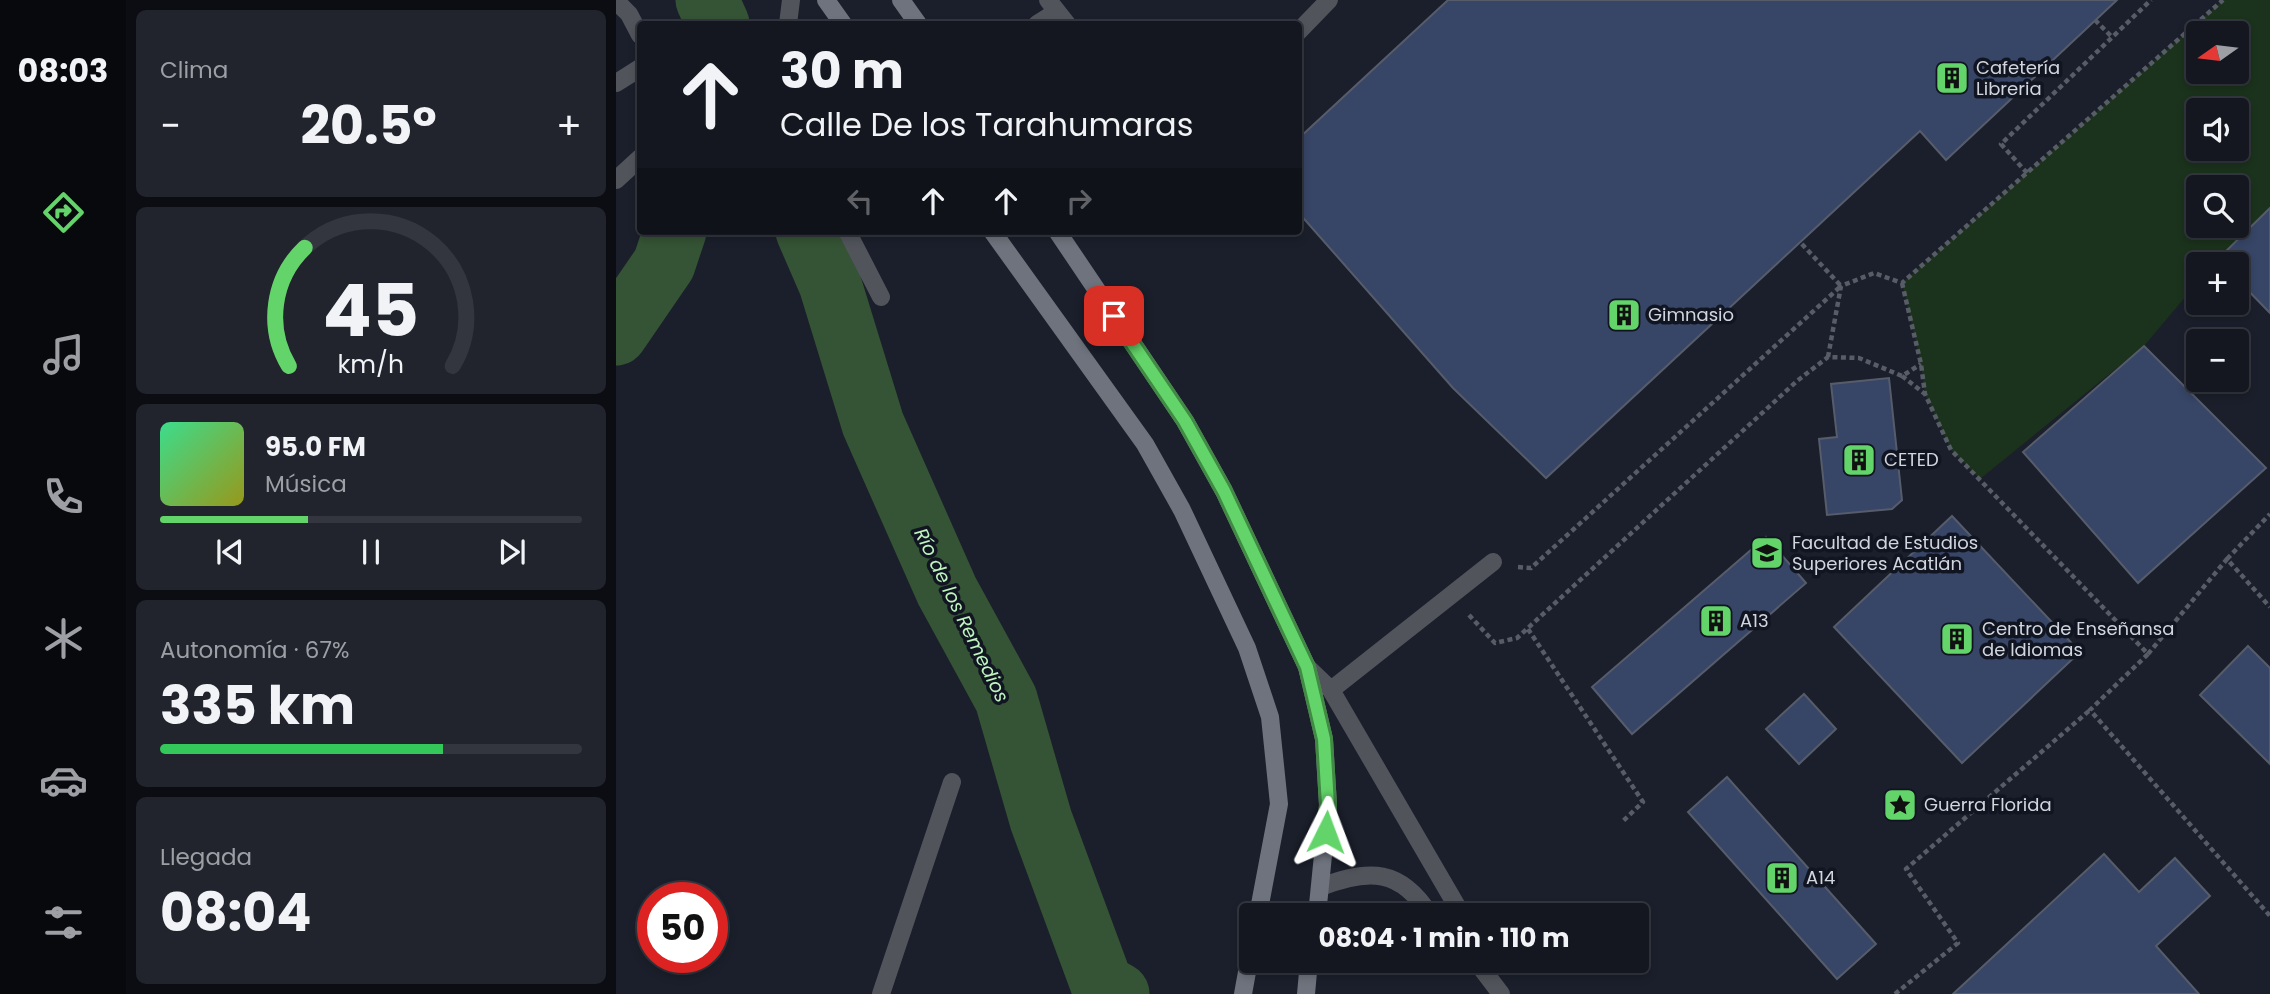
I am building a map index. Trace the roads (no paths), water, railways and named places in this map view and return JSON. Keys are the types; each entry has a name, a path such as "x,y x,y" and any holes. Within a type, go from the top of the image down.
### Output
{"main road":[{"path":"826,0 842,21"},
{"path":"901,0 916,21"},
{"path":"995,235 1145,444 1182,510 1247,648 1270,717 1279,804 1260,903"},
{"path":"1060,235 1185,421 1224,491 1307,667 1324,739 1328,805 1319,903"},
{"path":"1243,994 1247,973"},
{"path":"1306,994 1308,973"}],"street":[{"path":"788,21 791,0"},
{"path":"1302,28 1329,0"},
{"path":"616,1 629,14 637,29"},
{"path":"616,83 637,70"},
{"path":"616,180 637,161"},
{"path":"849,235 881,297"},
{"path":"1331,690 1490,564"},
{"path":"1307,667 1331,690 1455,903"},
{"path":"881,994 952,782"},
{"path":"1321,887 1347,877 1372,875 1392,879 1419,897 1423,903"},
{"path":"1485,973 1501,994"}],"waterway":[{"name":"Río de los Remedios","path":"707,0 717,21"},
{"path":"616,334 664,264 674,235"},
{"name":"Río de los Remedios","path":"809,235 830,284 873,424 947,591 1006,699 1041,820 1102,985 1118,994"}],"place":[{"name":"Cafetería Libreria","path":"1952,78"},
{"name":"Gimnasio","path":"1624,315"},
{"name":"CETED","path":"1859,460"},
{"name":"Facultad de Estudios Superiores Acatlán","path":"1767,553"},
{"name":"A13","path":"1716,621"},
{"name":"Centro de Enseñansa de Idiomas","path":"1957,639"},
{"name":"Guerra Florida","path":"1900,805"},
{"name":"A14","path":"1782,878"}]}
